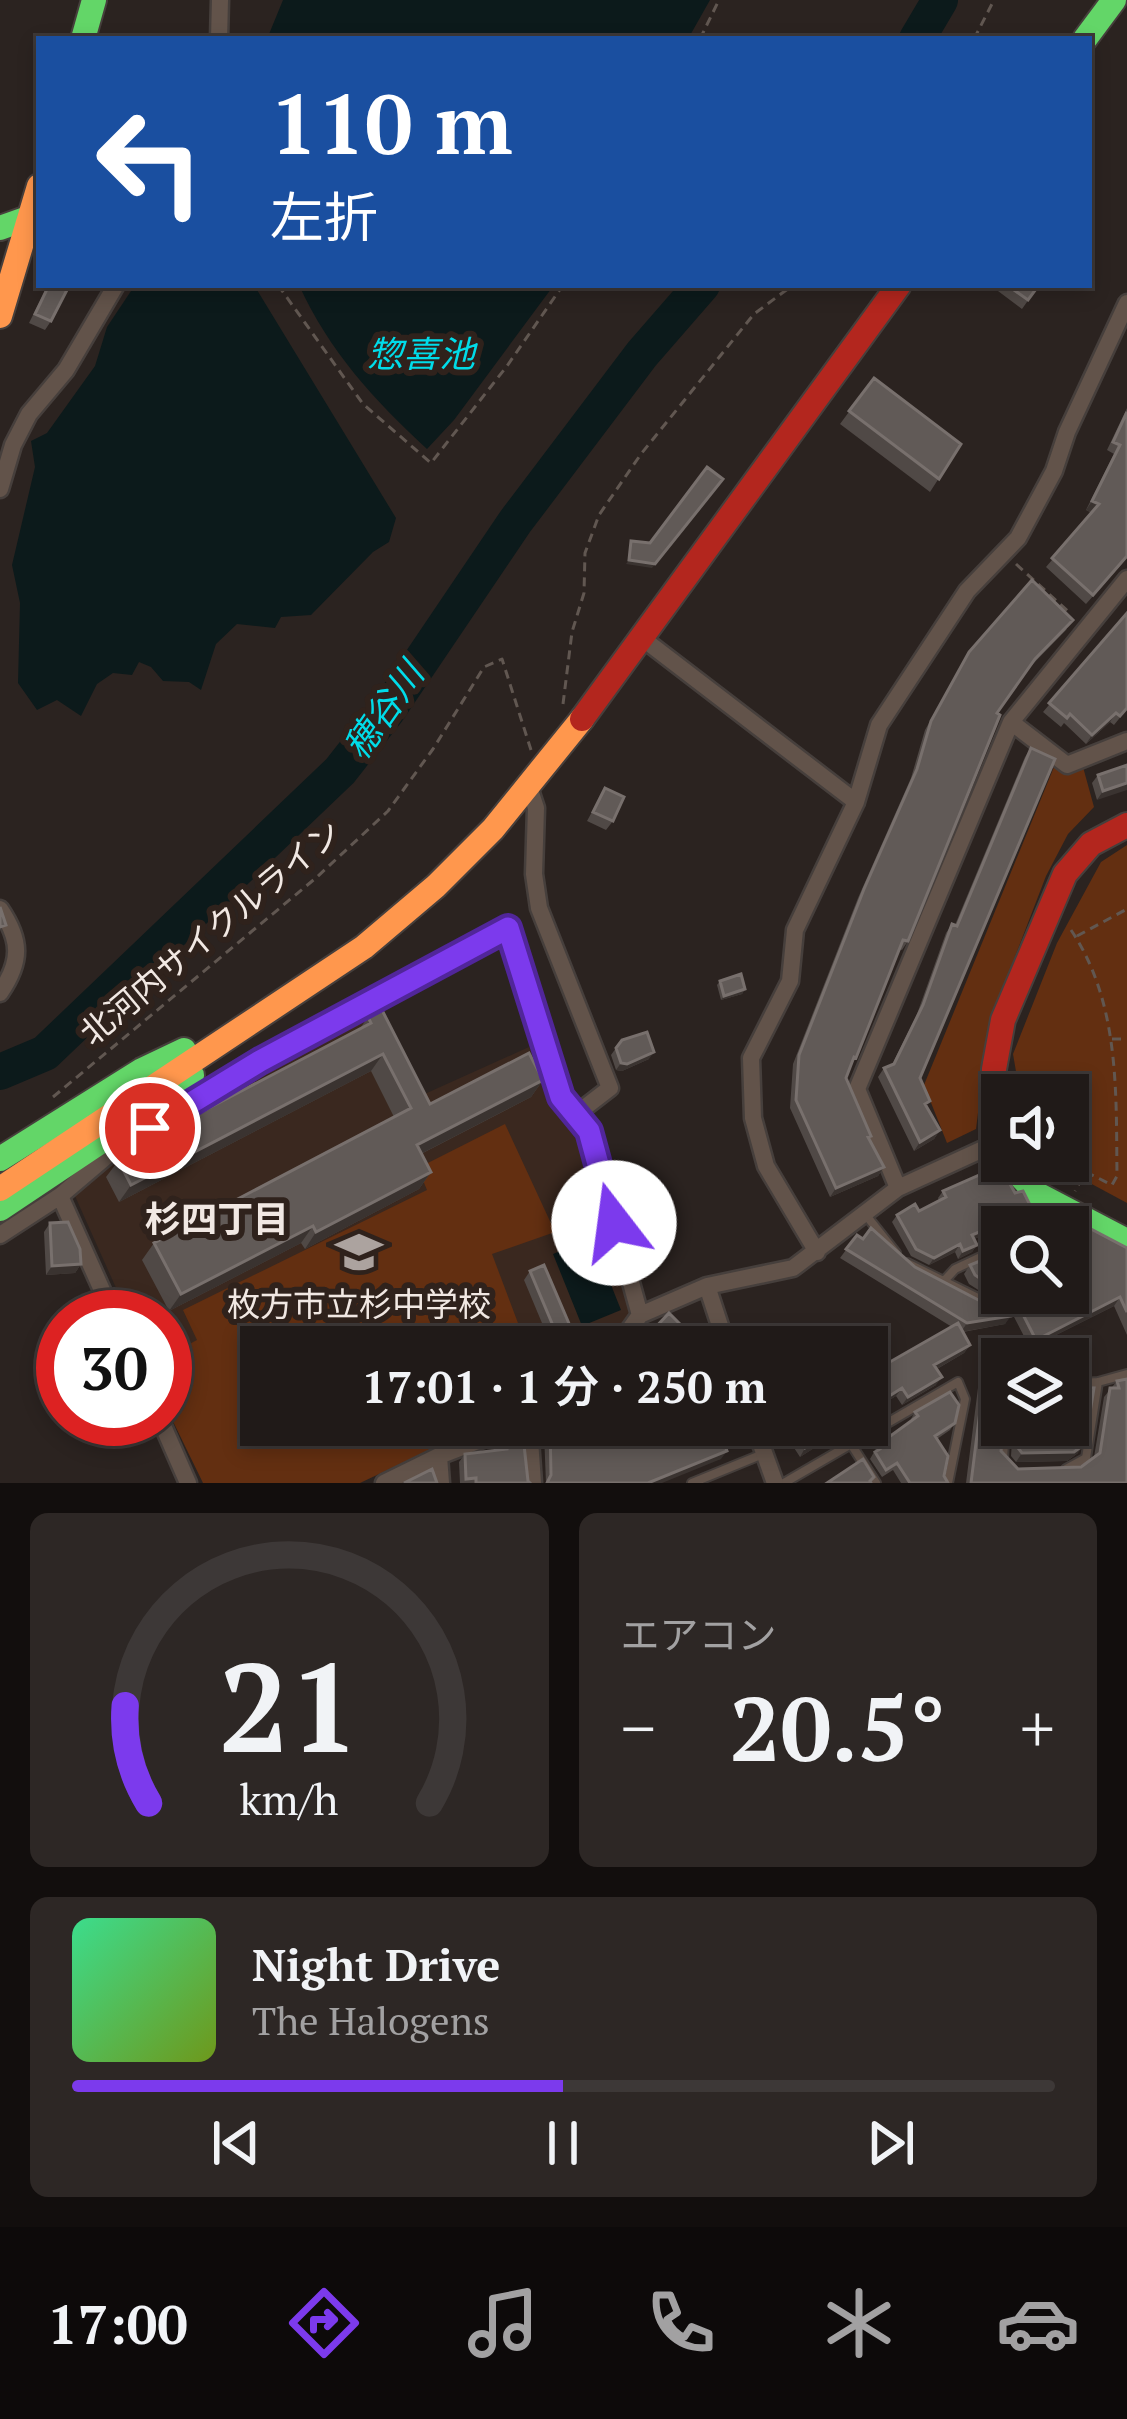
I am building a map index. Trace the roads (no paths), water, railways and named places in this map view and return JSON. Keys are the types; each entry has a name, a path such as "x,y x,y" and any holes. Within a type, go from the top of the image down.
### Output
{"main road":[{"path":"84,36 94,0"},
{"path":"1087,36 1114,0"},
{"path":"0,316 36,195"},
{"path":"0,228 28,218"},
{"path":"0,1189 364,947 405,915 494,829 642,638 897,288"},
{"path":"996,1074 1001,1024 1027,974 1049,902 1076,857 1127,825"},
{"path":"0,1159 142,1070 261,1013"},
{"path":"0,1209 166,1098 261,1013"},
{"path":"1031,1182 1056,1205 1127,1241"}],"street":[{"path":"219,36 220,0"},
{"path":"0,489 13,445 29,414 66,370 114,288"},
{"path":"817,1252 766,1166 753,1118 751,1058 790,981 794,930 856,802 879,725 968,591 1006,555 1054,471 1066,432 1127,303"},
{"path":"898,1188 857,1089 1011,722 1127,580"},
{"path":"642,638 856,802"},
{"path":"1011,722 1067,765 1127,741"},
{"path":"529,787 536,808 534,874 539,908 610,1088 575,1114"},
{"path":"0,909 16,933 16,964 0,993"},
{"path":"0,1235 60,1196 113,1151 260,1061 508,928 561,1097 589,1131 640,1315"},
{"path":"632,1326 640,1315 707,1286 794,1268 898,1188 981,1161"},
{"path":"60,1196 102,1290"},
{"path":"707,1286 720,1326"},
{"path":"172,1446 188,1483"},
{"path":"384,1483 465,1446"},
{"path":"530,1446 533,1483"},
{"path":"761,1446 775,1483"},
{"path":"439,1456 440,1483"}],"lane":[{"path":"865,1214 902,1261 976,1297"},
{"path":"944,1282 956,1269 981,1257"},
{"path":"1089,1383 1127,1374"},
{"path":"888,1423 958,1382 964,1399 948,1483"},
{"path":"1051,1469 1070,1469 1086,1458 1098,1382"},
{"path":"784,1483 848,1446"},
{"path":"852,1446 876,1483"},
{"path":"1004,1446 1003,1459 1012,1470"},
{"path":"692,1483 764,1454"}],"water":[{"path":"283,0 710,0 690,36 268,36"},
{"path":"133,288 256,288 396,518 389,542 373,552 311,615 281,617 275,628 237,624 216,644 201,690 189,682 163,681 139,662 132,675 113,673 97,684 81,716 57,700 37,710 18,683 20,603 12,565 35,467 31,441 47,433 95,366 107,327"},
{"name":"惣喜池","path":"300,288 552,288 427,449 354,373"},
{"path":"592,1237 621,1310 582,1326 553,1254"}],"waterway":[{"name":"穂谷川","path":"919,36 940,0"},
{"name":"穂谷川","path":"0,1072 45,1053 340,771 388,710 515,522 642,354 699,288"}],"place":[{"name":"枚方市立杉中学校","path":"359,1252"}],"district":[{"name":"杉四丁目","path":"217,1218"}]}
